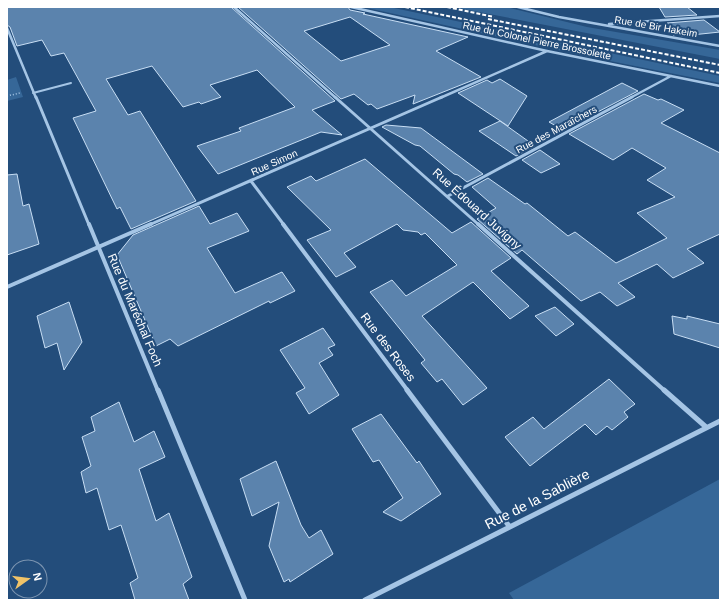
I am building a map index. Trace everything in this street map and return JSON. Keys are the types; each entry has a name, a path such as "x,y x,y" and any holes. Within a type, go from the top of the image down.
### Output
{"street":[{"name":"Rue Édouard Juvigny","path":"234,7 706,427"},
{"name":"Rue du Colonel Pierre Brossolette","path":"351,7 547,51 720,86"},
{"name":"Rue de Bir Hakeim","path":"518,7 603,25 720,46"},
{"path":"603,25 720,16"},
{"name":"Rue du Maréchal Foch","path":"7,28 245,600"},
{"name":"Rue Simon","path":"7,287 547,51"},
{"name":"Rue des Maraîchers","path":"448,196 671,76"},
{"name":"Rue des Roses","path":"251,181 509,526"},
{"name":"Rue de la Sablière","path":"365,600 720,420"}],"lane":[{"path":"34,93 71,83"}],"shaded area":[{"path":"363,7 389,7 720,76 720,83 580,55"},
{"path":"506,7 587,27 720,50 720,59 458,8"},
{"path":"16,77 23,97 7,101 7,80"},
{"path":"720,479 720,600 514,600 509,593"}],"building":[{"path":"7,7 231,7 335,101 312,110 342,135 321,132 218,174 197,146 241,131 239,128 295,107 257,70 210,85 221,97 201,104 199,102 183,107 152,66 106,79 128,115 140,111 196,201 131,229 120,207 117,209 73,118 96,111 64,53 51,56 42,40 17,46 10,27 7,25"},
{"path":"238,7 348,7 350,10 365,13 363,14 468,37 436,51 481,77 413,104 415,95 377,109 371,104 368,105 354,94 341,99","holes":["350,17 390,45 341,61 304,31"]},
{"path":"659,7 687,7 697,15 665,17"},
{"path":"704,20 720,32 682,36 678,34 673,35 667,23"},
{"path":"500,79 527,96 508,126 458,93 487,80 492,83"},
{"path":"622,83 638,91 563,130 549,122"},
{"path":"644,94 658,100 661,99 684,110 661,123 720,153 720,234 687,249 704,263 673,278 657,264 618,283 635,297 617,306 600,292 581,301 522,250 517,254 477,219 496,208 472,187 488,178 525,204 527,203 568,236 575,232 616,263 667,238 637,213 675,197 647,180 666,168 632,148 613,160 569,134"},
{"path":"500,121 535,146 516,156 479,131"},
{"path":"386,125 421,128 483,174 467,182 458,175 454,174 420,146 415,145 382,127"},
{"path":"540,150 560,164 541,173 522,160"},
{"path":"365,159 452,233 471,222 511,258 491,271 529,306 510,319 473,282 422,316 487,388 463,405 442,379 437,382 421,363 425,360 370,292 392,280 406,296 457,265 425,233 421,235 418,232 403,230 397,224 344,253 356,267 336,277 307,240 331,230 287,187 311,176 316,181"},
{"path":"17,174 23,206 29,204 39,244 7,255 7,175"},
{"path":"199,206 210,224 237,213 249,231 207,248 235,293 282,272 295,291 270,303 269,301 178,346 170,339 156,346 117,255 133,235"},
{"path":"69,302 82,342 64,370 57,343 45,348 37,316"},
{"path":"555,307 574,324 556,336 535,316"},
{"path":"672,316 687,319 687,316 720,324 720,348 674,334"},
{"path":"323,328 335,345 328,348 333,355 319,363 339,395 309,414 296,393 305,388 280,350"},
{"path":"609,379 635,404 624,412 628,417 612,430 607,426 596,435 585,424 530,466 505,437 533,417 544,429"},
{"path":"119,402 134,442 154,431 165,457 139,469 156,521 169,513 192,577 183,584 189,600 135,600 130,583 138,578 121,525 109,530 97,488 86,493 81,472 91,466 82,437 95,431 91,417"},
{"path":"381,414 417,463 419,461 441,494 401,521 383,512 403,498 379,460 373,462 352,429"},
{"path":"276,461 301,525 309,538 321,530 333,554 290,582 289,579 284,582 269,546 279,502 252,516 240,479"}],"railway":[{"path":"405,7 720,73"},
{"path":"447,7 494,17"},
{"path":"488,19 720,65"}]}
